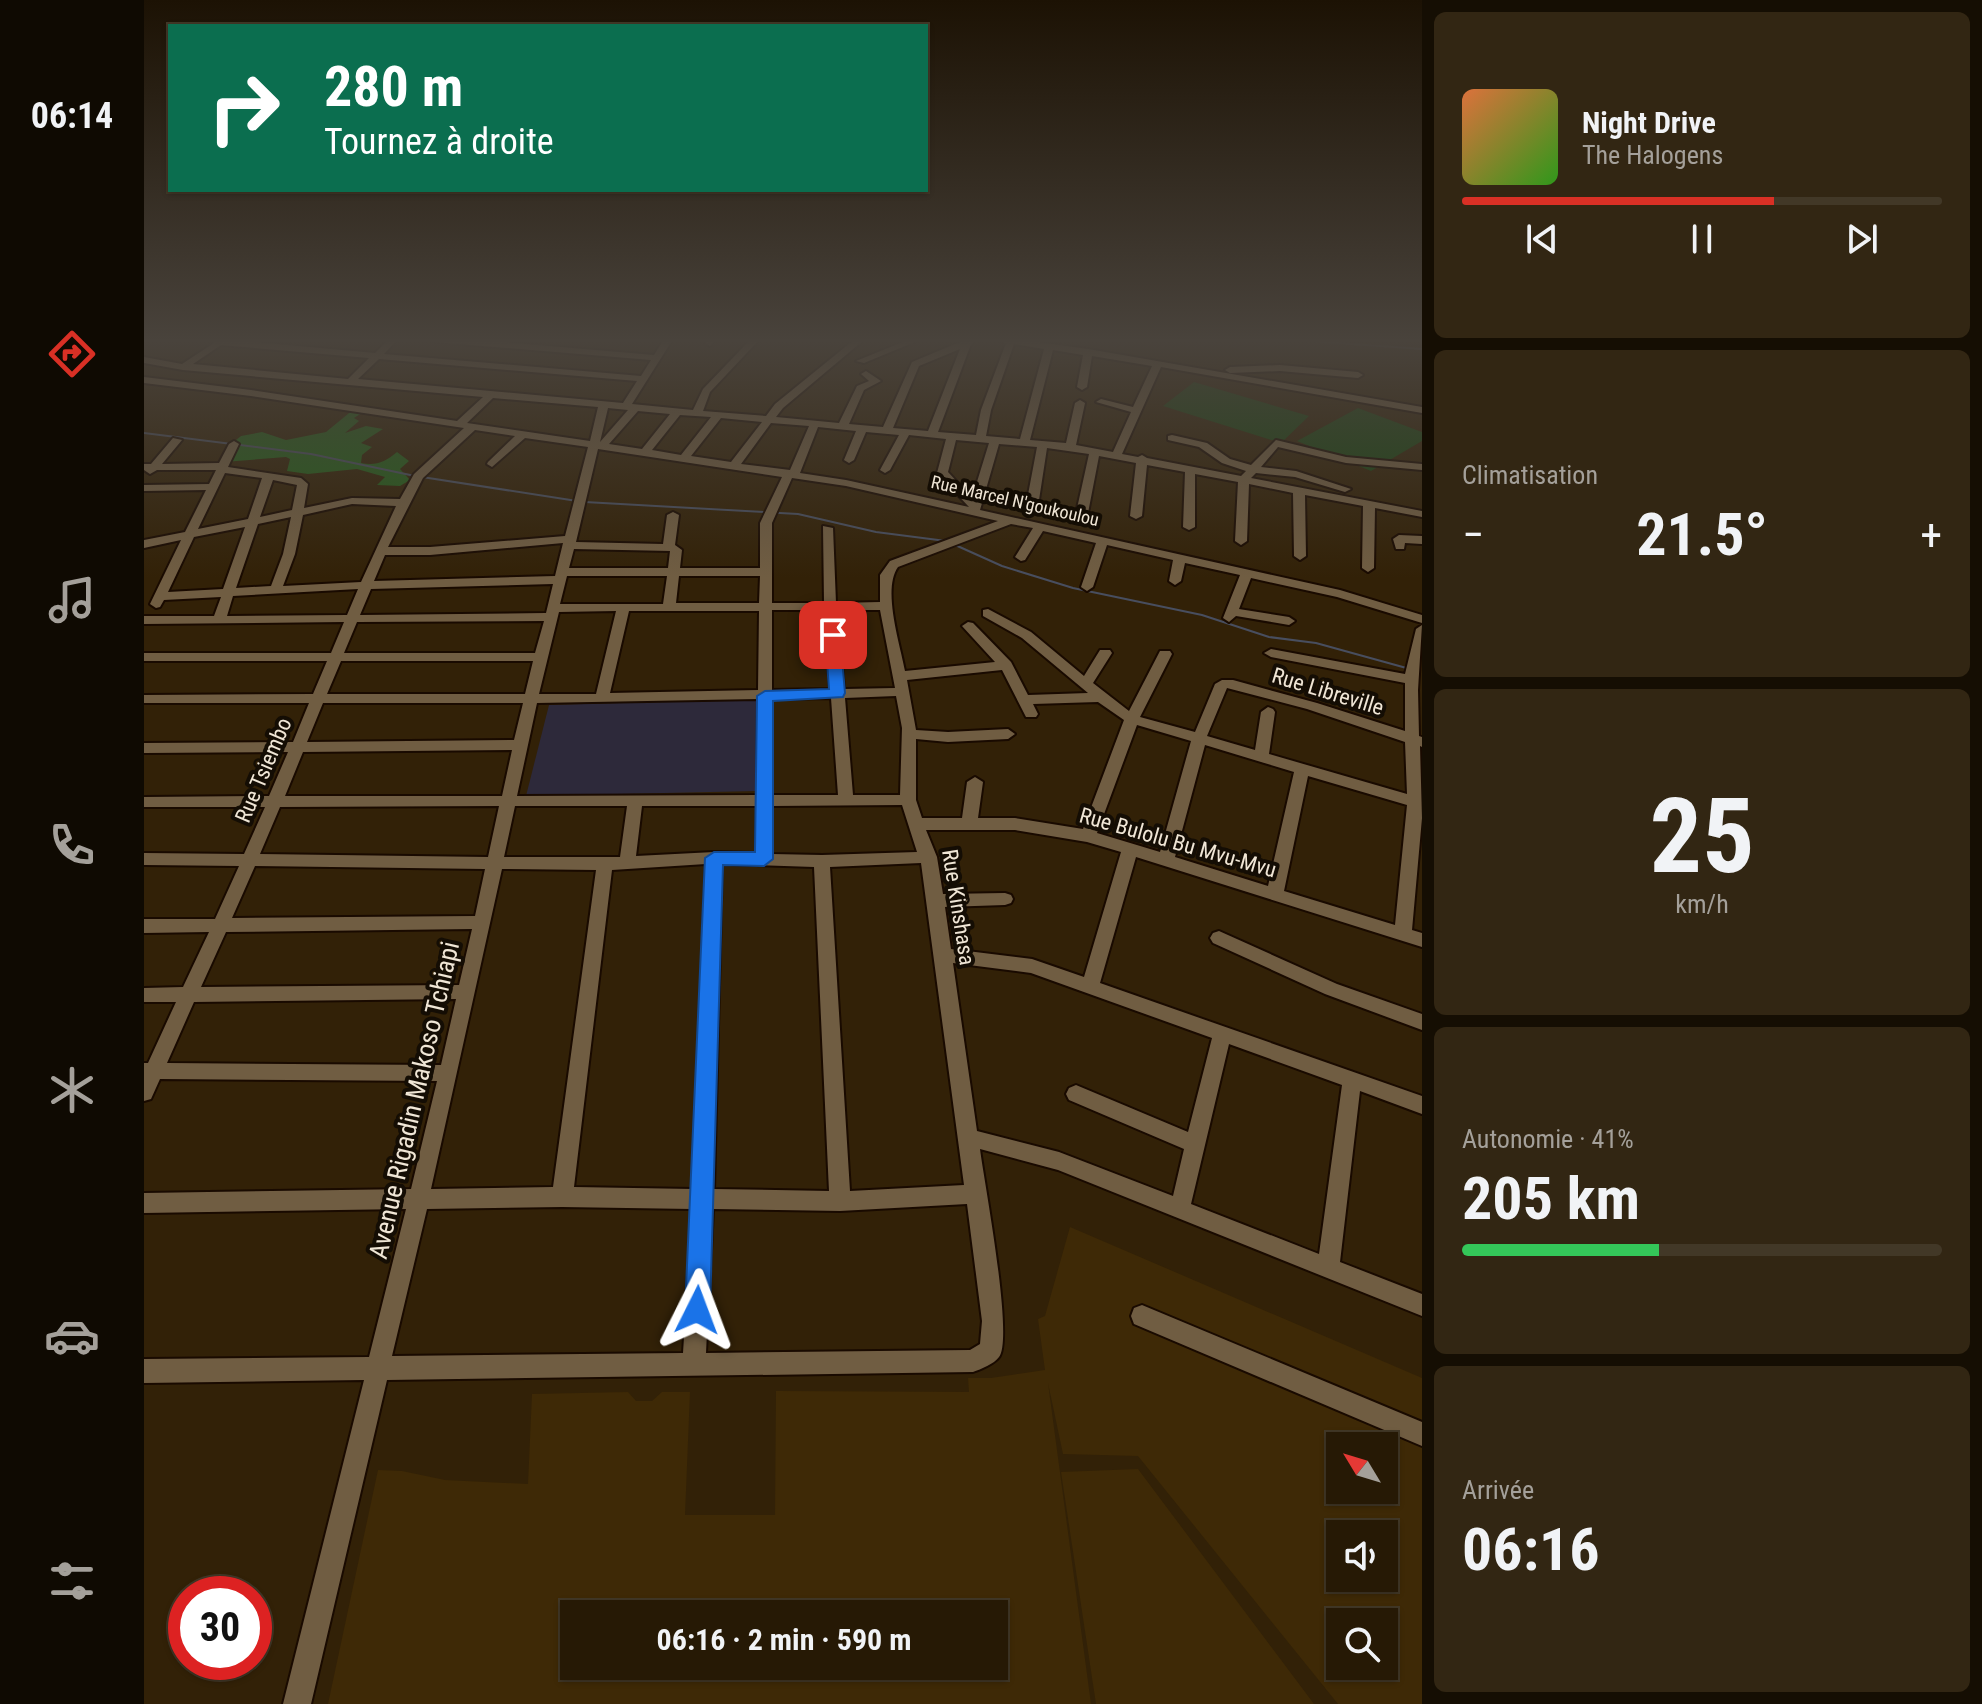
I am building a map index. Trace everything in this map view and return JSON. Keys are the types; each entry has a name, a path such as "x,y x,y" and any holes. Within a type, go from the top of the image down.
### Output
{"street":[{"name":"Rue Marcel N'goukoulou","path":"417,419 792,474 975,509 1355,598 1422,619"},
{"path":"459,425 466,419"},
{"name":"Avenue Rigadin Makoso Tchiapi","path":"297,1704 449,1073 531,697 579,504 598,445 602,419"},
{"path":"598,445 620,419"},
{"path":"645,452 671,419"},
{"path":"684,458 715,419"},
{"path":"762,419 1043,443 1190,468 1248,474 1296,474 1349,490"},
{"path":"734,466 767,419"},
{"path":"843,425 846,419"},
{"path":"887,429 892,419"},
{"path":"932,434 938,419"},
{"path":"981,438 984,419"},
{"path":"1025,441 1031,419"},
{"path":"1070,447 1076,419"},
{"path":"1117,454 1134,419"},
{"path":"764,859 768,607 766,523 815,423"},
{"name":"Rue Tsiembo","path":"144,1093 149,1070 250,860 296,747 404,503 426,467 472,427"},
{"path":"849,460 863,427"},
{"path":"885,470 906,431"},
{"path":"492,464 522,435"},
{"path":"952,435 942,473 975,509"},
{"path":"1172,438 1203,445 1248,474 1299,489 1422,514"},
{"path":"975,509 995,439"},
{"path":"144,478 149,467 177,440"},
{"path":"1241,541 1248,474 1278,442 1346,460 1422,467"},
{"path":"1033,500 1043,443"},
{"path":"145,623 234,444"},
{"path":"1082,513 1095,450"},
{"path":"1136,516 1142,458"},
{"path":"149,467 222,467 301,481 289,554 276,589"},
{"path":"1189,527 1190,468"},
{"path":"219,619 269,475"},
{"path":"144,488 212,487"},
{"path":"1299,489 1300,556"},
{"path":"144,544 296,512 338,508 364,500 404,503"},
{"path":"1368,568 1369,503"},
{"path":"669,546 673,515"},
{"name":"Rue Kinshasa","path":"694,1366 973,1361 985,1355 993,1343 993,1321 936,901 929,857 908,800 909,734 886,606 886,575 894,564 1013,519"},
{"path":"1021,557 1040,526"},
{"path":"827,528 830,606 846,798"},
{"path":"1087,587 1103,539"},
{"path":"1400,546 1399,539 1422,540"},
{"path":"381,551 415,552 570,542 669,546 676,550 669,607"},
{"path":"1175,581 1180,557"},
{"path":"160,596 561,576 766,572"},
{"path":"1247,572 1231,615 1289,621"},
{"path":"145,623 623,608 886,606"},
{"path":"602,698 623,608"},
{"path":"988,613 1020,629 1132,719 1418,802"},
{"path":"968,626 1006,665 1028,707 1101,697"},
{"path":"1403,934 1418,802 1414,653 1422,629"},
{"path":"1086,684 1105,653"},
{"path":"1271,653 1416,689"},
{"path":"1088,836 1132,719 1165,654"},
{"path":"144,657 543,657"},
{"path":"144,699 765,696 837,693 1006,665"},
{"name":"Rue Libreville","path":"1199,739 1222,684 1233,684 1418,740"},
{"path":"1261,757 1268,712"},
{"path":"909,734 948,737 1008,734"},
{"path":"1166,860 1199,739"},
{"path":"144,748 522,745"},
{"path":"1275,893 1302,769"},
{"path":"969,824 975,782"},
{"path":"144,802 908,800"},
{"path":"627,862 635,802"},
{"name":"Rue Bulolu Bu Mvu-Mvu","path":"916,824 1036,826 1088,836 1422,940"},
{"path":"1090,988 1130,849"},
{"path":"144,859 605,864 714,858 822,861 929,857"},
{"path":"144,1371 694,1366 714,858"},
{"path":"822,861 840,1201"},
{"path":"562,1197 605,864"},
{"path":"936,901 1005,899"},
{"path":"144,926 483,922"},
{"path":"1219,938 1331,989 1422,1022"},
{"path":"943,955 1021,963 1422,1105"},
{"path":"144,995 467,992"},
{"path":"1180,1208 1222,1035"},
{"path":"149,1070 449,1073"},
{"path":"1328,1268 1352,1082"},
{"path":"1076,1094 1196,1145"},
{"path":"967,1137 1059,1161 1422,1305"},
{"path":"144,1203 562,1197 840,1201 975,1194"},
{"path":"1142,1316 1422,1434"}],"shaded area":[{"path":"756,699 757,791 526,796 549,705"},
{"path":"1070,1227 1422,1378 1422,1704 1338,1704 1138,1456 1063,1454 1048,1383 1091,1704 328,1704 378,1470 402,1471 445,1480 528,1484 532,1394 628,1392 636,1401 652,1401 662,1392 690,1392 685,1515 775,1515 776,1391 969,1392 968,1378 1045,1370 1038,1319 1045,1316"},
{"path":"1138,1469 1314,1704 1096,1704 1061,1472"}],"green space":[{"path":"342,419 359,421 345,433 366,426 383,429 361,443 372,447 362,455 361,463 380,462 397,452 409,461 400,469 410,480 400,486 377,485 385,477 357,469 308,474 287,471 290,459 286,457 224,462 231,444 241,436 262,432 286,440 326,432"},
{"path":"1203,419 1306,419 1281,443"},
{"path":"1339,419 1386,419 1422,432 1422,441 1371,471 1297,441"}],"waterway":[{"path":"144,433 311,454 415,476"},
{"path":"422,477 577,501"},
{"path":"585,502 798,514 876,532 946,541"},
{"path":"953,544 1002,566 1073,588 1202,615 1269,637 1316,643 1410,669"}],"route":[{"path":"697,1310 714,922 714,858 764,859 765,696 837,693 833,635"}]}
